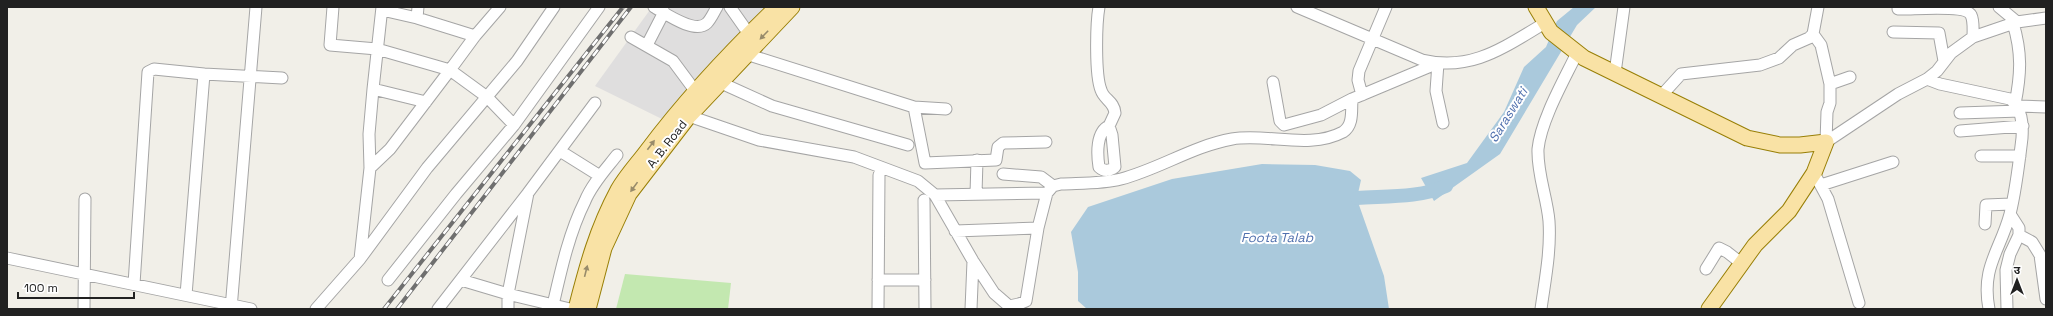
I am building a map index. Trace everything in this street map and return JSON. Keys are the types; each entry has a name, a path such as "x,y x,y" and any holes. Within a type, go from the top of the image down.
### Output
{"main road":[{"name":"A. B. Road","path":"576,309 592,249 604,218 619,188 677,112 749,34 777,7"},
{"name":"A. B. Road","path":"588,309 604,248 629,194 689,116 719,82 792,7"},
{"path":"1536,7 1548,27 1574,51 1615,73 1747,138 1780,145 1800,145 1826,142 1817,179 1755,245 1709,309"}],"street":[{"path":"232,307 256,7"},
{"path":"333,7 330,45 377,49 450,70 487,98 514,125"},
{"path":"370,168 390,149 475,36 500,7"},
{"path":"316,309 360,259 427,168 517,61 554,7"},
{"path":"388,280 456,194 514,125 599,7"},
{"path":"647,45 659,10 682,23 700,26 706,24 717,7"},
{"path":"730,7 749,34"},
{"path":"1099,7 1097,31 1100,84 1103,94 1115,107 1115,113 1109,126"},
{"path":"935,195 1050,190 1061,184 1120,179 1201,148 1233,139 1296,140 1332,136 1348,129 1350,125 1357,97 1358,76 1386,7"},
{"path":"1615,73 1624,7"},
{"path":"1661,96 1681,74 1770,62 1778,58 1793,45 1809,38 1813,34 1818,7"},
{"path":"1989,309 1988,274 1991,261 2011,212 2023,126 2018,107 2021,73 2015,23 1999,7"},
{"path":"360,259 370,168 368,134 382,8 418,12 475,36"},
{"path":"1301,8 1422,60 1438,63 1457,63 1483,58 1548,27"},
{"path":"1898,9 1950,8 1968,12 1972,17 1973,37"},
{"path":"1826,142 1898,94 1927,79 1937,71 1951,53 1973,37 2015,23 2046,18"},
{"path":"1893,32 1939,34 1944,61"},
{"path":"1813,34 1822,45 1830,84 1830,103 1827,112 1828,131 1826,142"},
{"path":"631,37 673,61 696,92"},
{"path":"1541,309 1548,267 1549,220 1540,178 1538,149 1543,127 1574,51"},
{"path":"746,54 914,107 946,109"},
{"path":"1273,82 1280,121 1284,125 1321,115 1357,97 1438,63"},
{"path":"1438,63 1436,91 1443,122"},
{"path":"134,284 148,72 154,69 204,74 282,78"},
{"path":"186,295 204,74"},
{"path":"1830,84 1850,77"},
{"path":"1927,79 1940,84 2010,99 2018,107"},
{"path":"719,82 772,106 908,145"},
{"path":"373,89 426,102"},
{"path":"438,309 528,193 595,103"},
{"path":"914,107 925,163 996,160 998,147 1003,144 1046,142"},
{"path":"1960,113 2018,107 2046,107"},
{"path":"689,116 759,140 854,157 918,181 935,195 972,261 1002,301 1009,306 1026,301 1038,228 1050,190 1046,179 1037,176 1003,174"},
{"path":"1960,131 2023,126"},
{"path":"560,151 600,176"},
{"path":"554,305 565,255 585,200 600,176 617,155"},
{"path":"1981,156 2020,156"},
{"path":"976,194 977,160"},
{"path":"1859,303 1828,199 1817,179 1893,162"},
{"path":"878,309 879,175"},
{"path":"508,309 508,294 528,193"},
{"path":"84,309 83,274 85,199"},
{"path":"924,200 925,309"},
{"path":"1985,224 1986,205 2011,212"},
{"path":"2011,212 2019,232 2032,242 2040,255 2046,299"},
{"path":"956,231 1038,228"},
{"path":"2007,309 2006,270 2010,254 2019,232"},
{"path":"1706,269 1718,248 1727,252 1741,263"},
{"path":"7,258 186,295 232,307 251,309"},
{"path":"971,309 972,261"},
{"path":"461,280 508,294 570,309"},
{"path":"878,280 925,280"}],"shaded area":[{"path":"652,7 769,7 666,121 595,86"}],"green space":[{"path":"625,274 731,283 728,309 616,309"}],"water":[{"path":"1574,7 1596,7 1577,25 1500,154 1434,201 1421,178 1467,163 1504,112 1524,67 1546,47 1557,21"},
{"name":"Foota Talab","path":"1262,164 1315,165 1350,171 1361,180 1357,198 1384,276 1389,309 1087,309 1078,301 1078,272 1071,232 1088,207 1172,179"}],"waterway":[{"name":"Saraswati","path":"1357,198 1414,195 1446,186"}],"railway":[{"path":"384,309 623,7"},
{"path":"397,309 631,7"}]}
